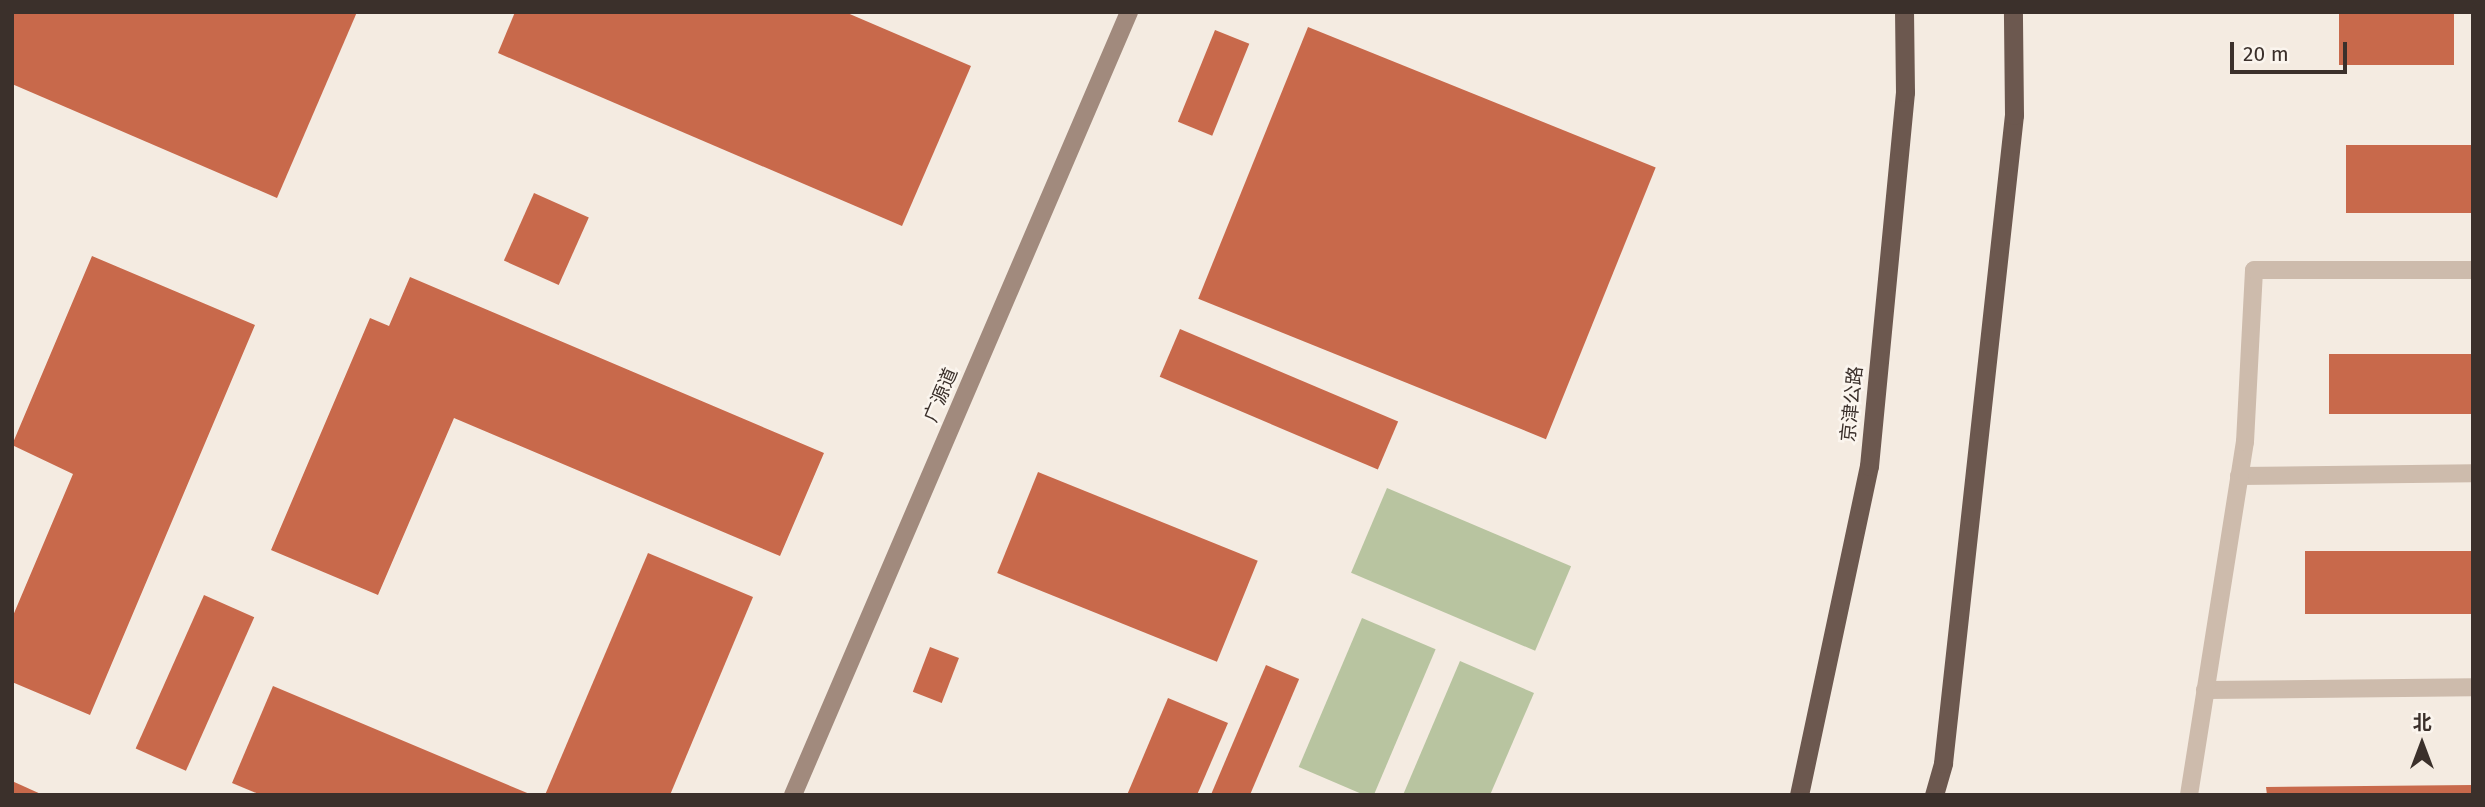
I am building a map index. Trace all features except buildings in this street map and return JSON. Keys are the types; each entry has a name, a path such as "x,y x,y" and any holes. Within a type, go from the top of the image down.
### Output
{"highway":[{"name":"京津公路","path":"1799,795 1869,466 1905,92 1904,12"},
{"path":"1934,795 1942,763 2014,115 2013,12"}],"main road":[{"name":"广源道","path":"793,795 1129,12"}],"street":[{"path":"2189,795 2245,442 2254,271 2473,271"},
{"path":"2239,476 2473,473"},
{"path":"2205,690 2473,687"}],"green space":[{"path":"1387,488 1571,566 1535,651 1351,573"},
{"path":"1362,618 1436,649 1374,795 1364,795 1299,767"},
{"path":"1460,661 1534,693 1490,795 1403,795"}]}
